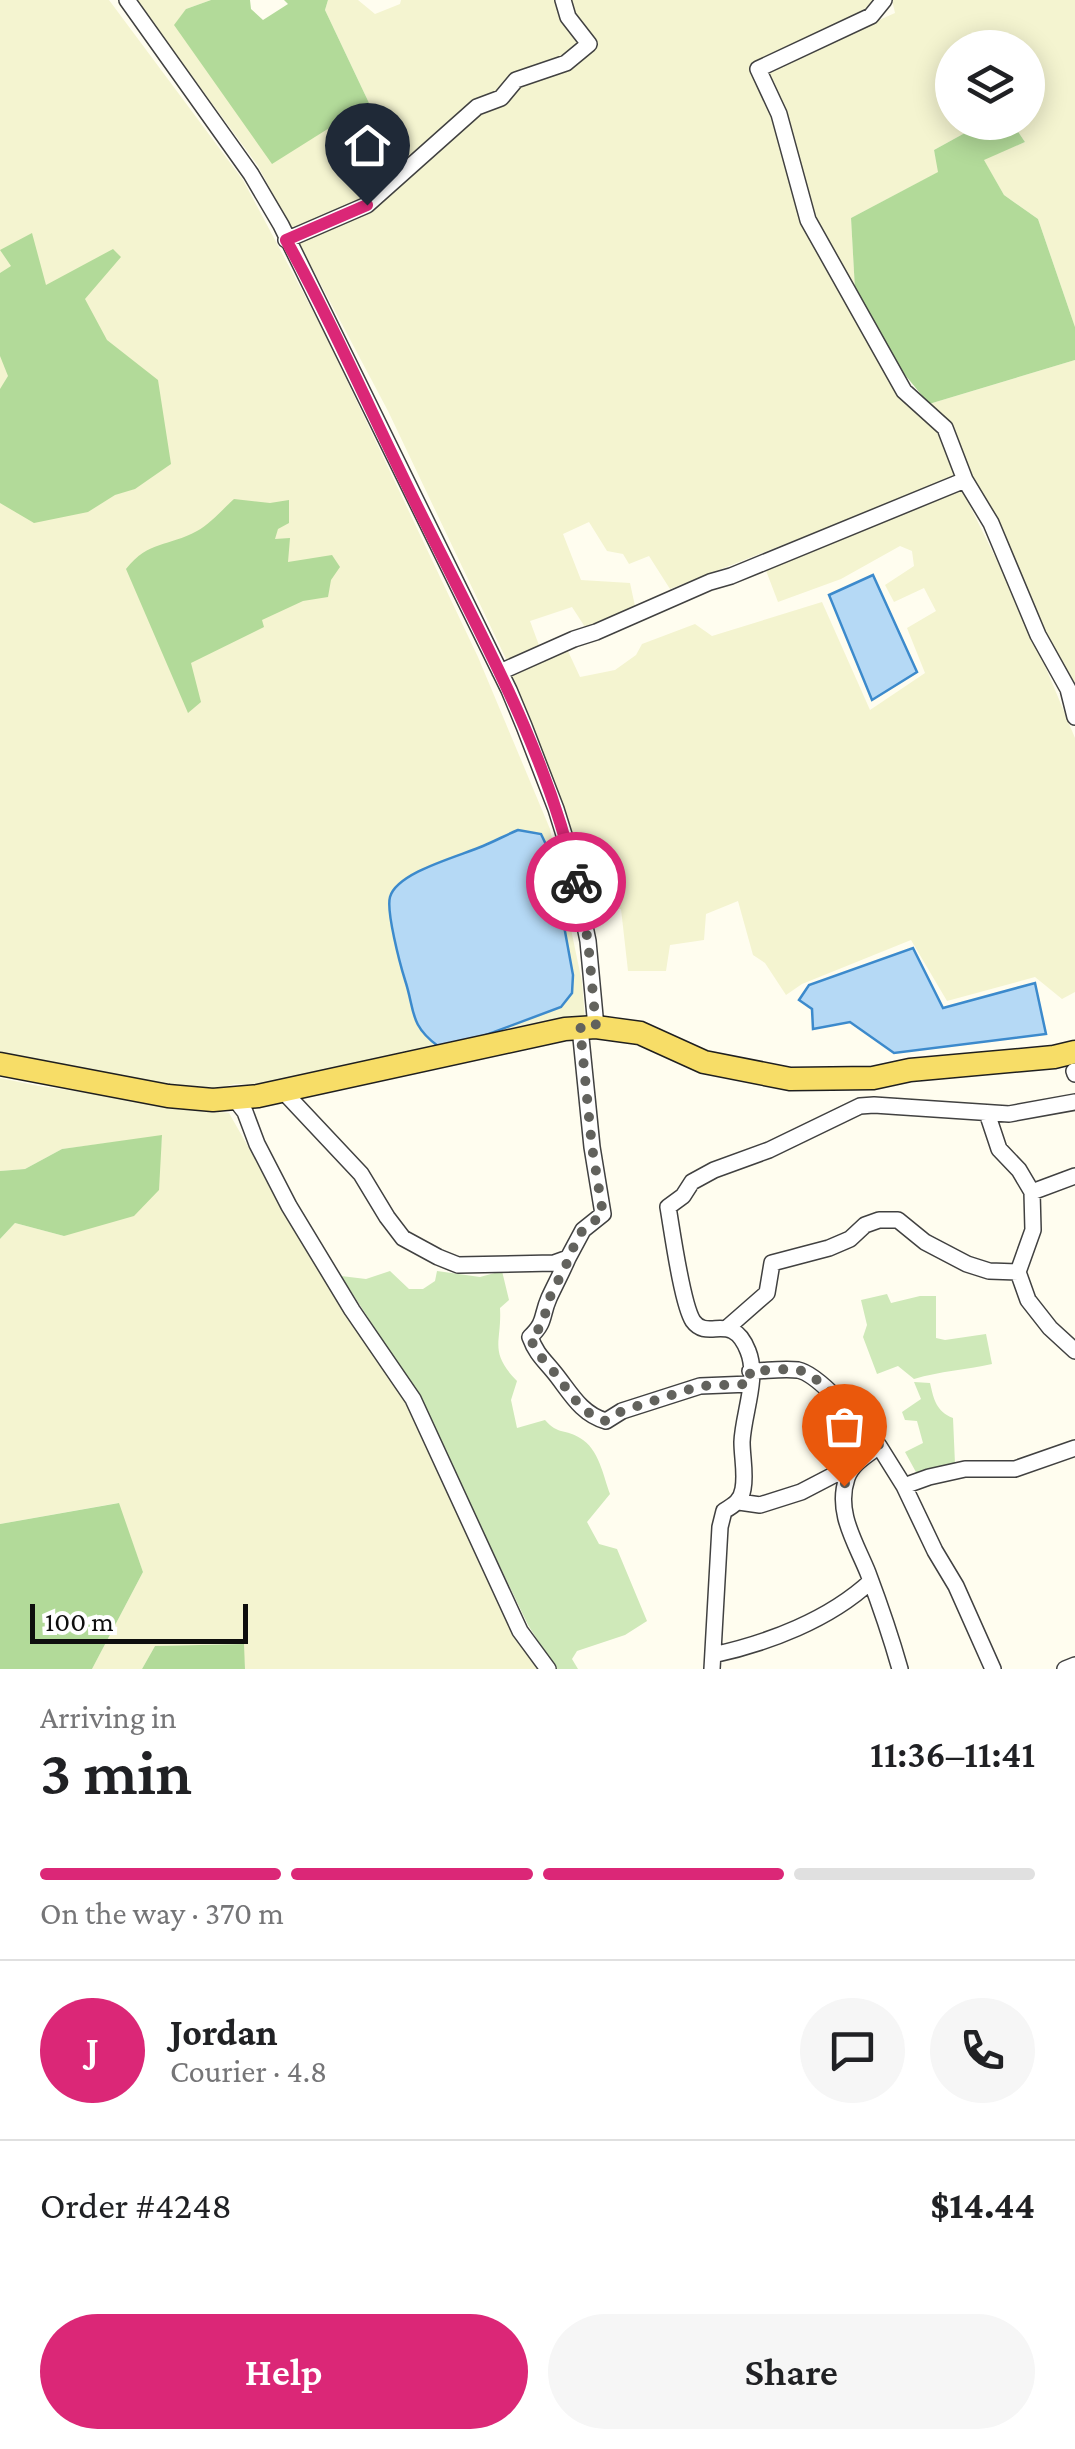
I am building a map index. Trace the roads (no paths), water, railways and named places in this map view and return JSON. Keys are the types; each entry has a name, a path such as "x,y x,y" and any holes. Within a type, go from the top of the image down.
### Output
{"main road":[{"path":"0,1064 168,1096 213,1100 284,1091 534,1036 588,1028 640,1033 704,1062 790,1079 873,1078 910,1070 1075,1052"}],"street":[{"path":"127,0 259,186 318,298 500,672 556,809 570,854 588,941 592,1147 603,1214 575,1241 549,1299 542,1326 530,1337 536,1352 579,1405 594,1418 606,1421 622,1411 700,1386 800,1370 812,1376 880,1446 956,1586 993,1669"},
{"path":"286,240 367,205 477,107 500,98 516,80 566,63 589,44 568,17 563,0"},
{"path":"884,0 872,16 758,69 779,114 808,220 904,391 945,428 965,480 991,524 1038,635 1068,690 1075,717"},
{"path":"500,672 710,582 965,480"},
{"path":"284,1091 361,1174 403,1238 458,1264 554,1263 568,1258"},
{"path":"234,1098 245,1112 289,1206 352,1310 413,1398 520,1631 548,1669"},
{"path":"739,1502 744,1487 742,1440 750,1355 741,1336 730,1328 704,1329 694,1324 686,1302 668,1207 684,1196 692,1182 714,1170 769,1150 860,1106 1008,1114 1075,1102"},
{"path":"987,1113 999,1150 1032,1192 1033,1230 1018,1272 1028,1300 1075,1351"},
{"path":"1032,1192 1075,1176"},
{"path":"727,1328 767,1293 772,1263 828,1248 879,1220 898,1220 925,1242 967,1264 990,1271 1018,1272"},
{"path":"871,1581 834,1609 712,1662 724,1511 739,1502 760,1505 800,1492 856,1464 880,1446"},
{"path":"904,1486 965,1469 1015,1468 1075,1448"},
{"path":"856,1464 844,1486 847,1526 871,1581 900,1669"},
{"path":"1065,1669 1075,1665"}],"water":[{"path":"873,575 917,672 872,700 829,595"},
{"path":"518,830 541,834 551,855 573,975 572,993 561,1007 459,1045 438,1046 422,1031 414,1016 394,938 390,897 395,888 416,873"},
{"path":"913,948 943,1008 1035,983 1046,1034 894,1053 850,1022 813,1029 812,1009 799,1000 809,985"}]}
